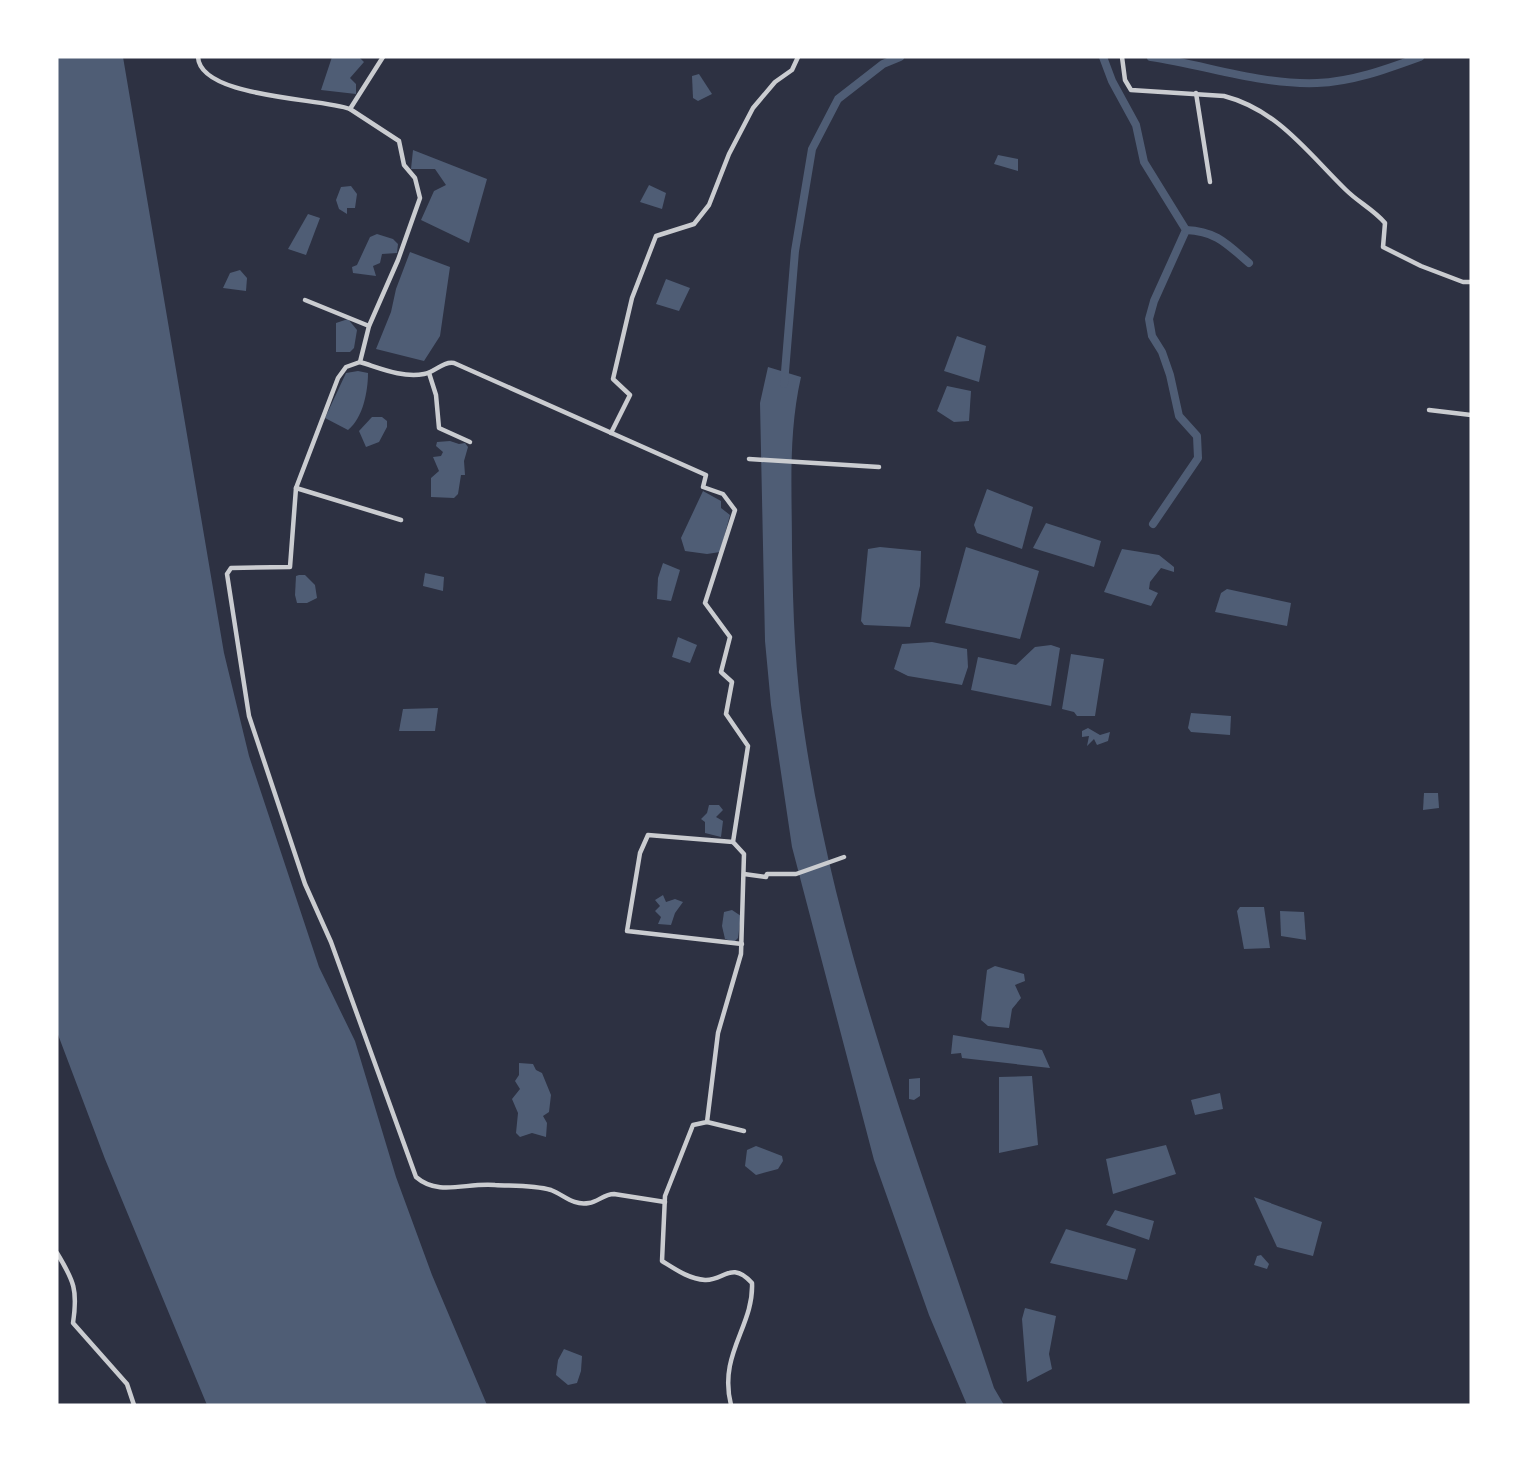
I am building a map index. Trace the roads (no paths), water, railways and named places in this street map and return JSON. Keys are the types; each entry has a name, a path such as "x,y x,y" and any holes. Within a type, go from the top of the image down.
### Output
{"street":[{"path":"198,57 202,69 222,83 291,101 322,102 350,109 399,141 404,165 415,178 420,191 418,205 398,261 369,326 360,362"},
{"path":"350,109 382,57"},
{"path":"611,433 630,395 613,379 632,298 656,236 694,224 710,205 729,154 753,108 775,82 792,70 798,57"},
{"path":"1122,57 1125,80 1131,90 1196,93 1238,100 1274,118 1321,162 1345,190 1385,223 1383,248 1421,266 1463,282 1471,282"},
{"path":"1196,93 1210,182"},
{"path":"305,300 369,326"},
{"path":"665,1202 607,1194 591,1204 567,1200 551,1190 492,1184 433,1187 416,1177 331,942 305,884 249,716 227,574 231,568 290,567 296,488 338,378 346,367 360,362 401,374 429,373 447,362 454,363 706,475 703,487 723,494 735,510 705,603 730,637 721,672 732,682 726,714 748,746 733,842"},
{"path":"429,373 436,395 439,428 470,442"},
{"path":"1429,410 1471,415"},
{"path":"750,459 801,460 858,467 879,467"},
{"path":"296,488 401,520"},
{"path":"707,1122 718,1033 742,944 744,854 733,842 648,835 640,853 627,931 742,944"},
{"path":"744,874 766,877 767,874 796,874 844,856"},
{"path":"731,1405 727,1373 749,1301 752,1283 747,1278 730,1272 723,1273 715,1279 704,1280 681,1273 662,1261 665,1202 693,1125 707,1122 744,1131"},
{"path":"57,1253 75,1287 77,1300 73,1323 127,1383 134,1405"}],"water":[{"path":"57,57 123,57 224,653 249,756 319,967 355,1041 396,1177 432,1275 487,1405 207,1405 105,1159 57,1032"},
{"path":"332,57 359,57 364,62 350,78 356,84 356,94 321,90"},
{"path":"699,74 712,94 698,101 693,98 692,76"},
{"path":"413,150 487,179 469,243 421,220 434,191 446,185 435,169 411,169"},
{"path":"998,155 1018,159 1018,171 994,164"},
{"path":"649,185 666,193 662,209 640,202"},
{"path":"351,186 357,194 355,208 347,208 347,214 339,209 336,200 341,187"},
{"path":"308,214 320,218 306,255 288,249"},
{"path":"377,234 393,239 398,244 397,253 382,254 380,263 373,266 376,276 353,273 352,267 357,265 370,237"},
{"path":"410,252 450,267 440,336 424,361 376,349 391,312 396,289"},
{"path":"240,270 247,278 246,291 223,288 230,273"},
{"path":"666,279 690,288 679,311 656,304"},
{"path":"348,319 357,330 354,348 350,352 336,352 336,323"},
{"path":"957,336 986,346 979,382 944,371"},
{"path":"768,367 801,377 794,420 792,463 794,620 805,737 820,821 861,985 886,1066 994,1388 1004,1405 967,1405 929,1315 874,1160 792,847 771,705 765,641 760,403"},
{"path":"358,371 368,373 367,388 361,411 348,430 325,418 346,373"},
{"path":"947,386 971,391 969,421 954,422 937,411"},
{"path":"372,417 382,417 387,421 387,427 379,442 366,447 359,431"},
{"path":"437,442 465,443 468,447 464,461 465,475 461,475 458,494 454,498 431,497 431,478 439,471 433,457 441,456 443,452 436,446"},
{"path":"987,489 1033,507 1022,549 977,533 974,525"},
{"path":"703,491 721,501 721,508 730,515 720,552 707,554 685,551 681,538"},
{"path":"1046,523 1101,541 1094,567 1033,548"},
{"path":"880,547 921,551 920,586 910,627 864,625 861,621 868,549"},
{"path":"966,547 1039,571 1020,639 945,623"},
{"path":"1122,549 1159,555 1174,567 1174,572 1161,568 1150,582 1149,589 1158,593 1151,606 1104,592"},
{"path":"663,563 680,570 671,601 657,599 658,578"},
{"path":"425,573 444,577 443,591 423,586"},
{"path":"305,575 315,585 317,598 307,603 297,603 296,576"},
{"path":"1227,589 1291,603 1287,626 1215,612 1221,593"},
{"path":"678,637 697,645 690,663 672,657"},
{"path":"932,642 967,649 968,667 962,685 908,676 894,669 902,644"},
{"path":"1051,645 1060,648 1051,706 971,690 978,657 1016,665 1035,647"},
{"path":"1071,654 1104,659 1095,716 1077,716 1074,712 1062,709"},
{"path":"438,708 435,731 399,731 403,709"},
{"path":"1191,713 1231,716 1230,735 1191,732 1188,728"},
{"path":"1088,728 1100,735 1110,732 1108,741 1097,745 1094,739 1087,746 1089,736 1082,737 1082,731"},
{"path":"1424,793 1438,793 1439,808 1423,810"},
{"path":"709,805 719,805 723,810 716,817 723,821 721,837 705,833 705,822 701,819 707,813"},
{"path":"663,895 666,902 675,899 683,902 675,913 671,925 658,924 661,917 655,911 660,906 655,900"},
{"path":"1240,907 1264,907 1270,948 1244,949 1237,911"},
{"path":"732,910 741,916 738,938 734,942 725,939 722,926 724,912"},
{"path":"1280,911 1304,912 1306,940 1281,936"},
{"path":"995,966 1024,974 1025,981 1015,985 1021,998 1012,1009 1009,1028 988,1026 981,1020 987,970"},
{"path":"953,1035 1042,1050 1050,1068 962,1058 961,1053 951,1054"},
{"path":"519,1063 533,1064 536,1070 542,1073 551,1095 549,1112 543,1116 547,1123 546,1137 532,1133 520,1137 516,1133 518,1113 512,1099 520,1089 515,1081 519,1075"},
{"path":"1032,1076 1038,1145 999,1153 999,1077"},
{"path":"920,1078 920,1096 914,1100 909,1099 909,1079"},
{"path":"1220,1093 1223,1109 1195,1115 1191,1100"},
{"path":"1166,1145 1176,1174 1113,1194 1106,1159"},
{"path":"756,1146 782,1156 783,1161 778,1169 756,1175 745,1166 747,1150"},
{"path":"1254,1197 1322,1222 1313,1256 1277,1247"},
{"path":"1115,1210 1154,1221 1149,1240 1106,1225"},
{"path":"1066,1229 1136,1249 1127,1280 1050,1263"},
{"path":"1261,1255 1269,1264 1267,1269 1254,1265 1257,1256"},
{"path":"1025,1308 1056,1316 1049,1354 1052,1369 1027,1382 1022,1319"},
{"path":"564,1349 582,1356 577,1383 568,1385 556,1375 558,1360"}],"waterway":[{"path":"784,384 795,251 812,149 838,99 883,64 900,57"},
{"path":"1103,57 1112,81 1136,125 1144,162 1186,230 1154,301 1149,319 1152,336 1162,352 1170,375 1179,416 1197,436 1198,458 1153,524"},
{"path":"1151,57 1254,78 1296,83 1330,82 1356,77 1420,57"},
{"path":"1186,230 1213,236 1227,244 1249,263"}]}
